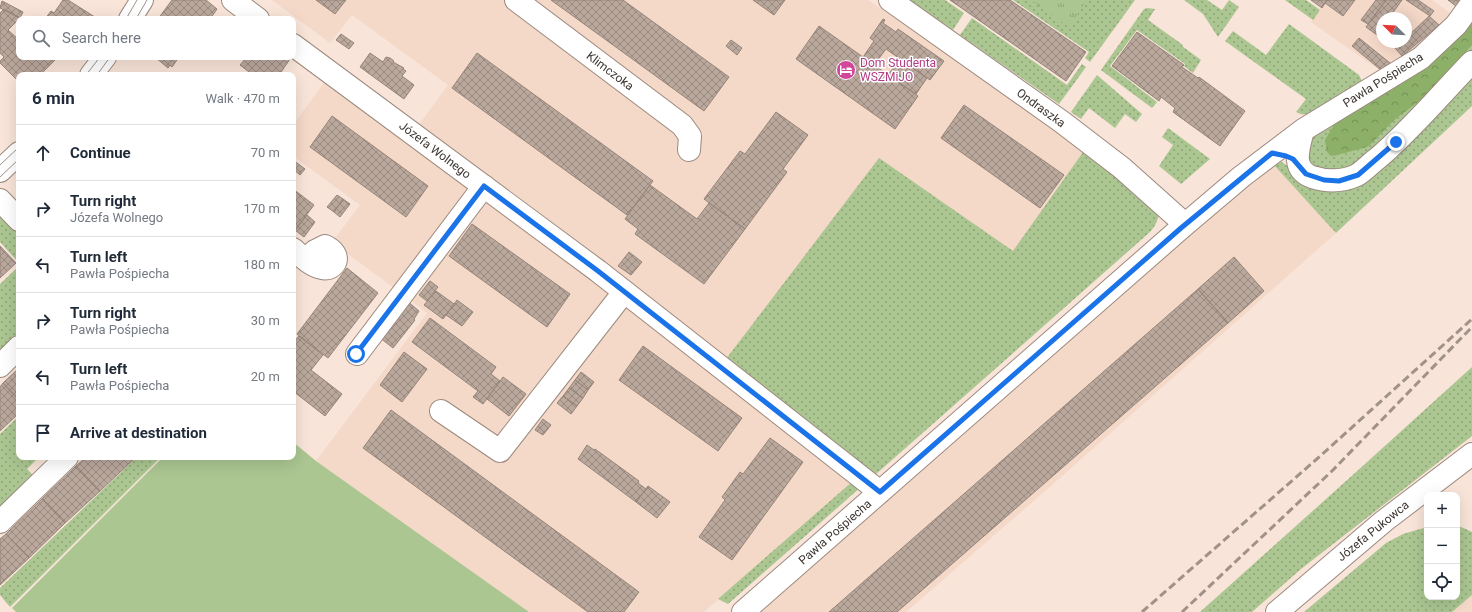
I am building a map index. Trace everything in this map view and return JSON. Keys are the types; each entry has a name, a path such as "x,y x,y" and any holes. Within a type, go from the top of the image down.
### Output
{"street":[{"path":"132,16 142,0"},
{"path":"233,0 254,16"},
{"name":"Klimczoka","path":"516,0 682,125 690,136 688,150"},
{"name":"Ondraszka","path":"890,0 1055,117 1122,168 1178,218 1181,228"},
{"name":"Pawła Pośpiecha","path":"743,612 1181,228 1272,153 1303,130 1421,58 1456,25 1472,3"},
{"name":"Józefa Wolnego","path":"296,47 484,186 624,292 880,492"},
{"path":"93,72 102,60"},
{"path":"1272,153 1293,159 1306,174 1324,180 1339,181 1358,175 1396,142 1472,62"},
{"path":"1299,166 1298,152 1303,130"},
{"path":"0,171 16,156"},
{"path":"356,354 484,186"},
{"path":"0,200 16,217"},
{"path":"441,411 500,451 624,292"},
{"path":"0,366 16,350"},
{"name":"Józefa Pukowca","path":"1277,612 1384,520 1472,454"},
{"path":"0,522 64,460"}],"shaded area":[{"path":"272,0 868,0 1086,148 1013,252 879,159 726,359 415,130 448,85 352,15 330,43 296,18 296,16 294,16"},
{"path":"1327,0 1432,0 1454,16 1416,52 1382,72 1311,22"},
{"path":"329,76 478,187 398,291 332,242 360,205 296,158 296,121"},
{"path":"1273,164 1336,233 1052,485 906,612 757,612 1187,234"},
{"path":"485,194 626,307 853,481 704,612 529,612 316,461 427,313 407,298"},
{"path":"1472,595 1472,612 1452,612"}],"green space":[{"path":"910,0 945,0 964,13 953,30"},
{"path":"1013,0 1135,0 1090,62 1085,58 1089,52"},
{"path":"1031,0 1087,0 1069,27"},
{"path":"1184,0 1207,0 1222,10 1229,0 1239,7 1218,37 1203,14"},
{"path":"1285,0 1306,0 1320,10 1313,20"},
{"path":"1144,9 1155,9 1148,20 1201,60 1193,73 1184,66 1185,64 1137,30 1110,66 1157,102 1152,108 1101,70"},
{"path":"1472,10 1472,54 1355,170 1309,170 1306,132"},
{"path":"972,18 1067,85 1082,64 1086,67 1059,104 960,35"},
{"path":"1472,20 1472,45 1422,99 1394,120 1367,147 1331,156 1327,152 1325,140 1335,123"},
{"path":"1289,24 1359,75 1362,81 1310,113 1300,114 1296,112 1306,99 1225,41 1233,31 1266,55"},
{"path":"1472,74 1472,106 1336,233 1273,164 1282,162 1312,183 1327,191 1342,191 1360,185 1364,183"},
{"path":"1097,75 1142,114 1136,122 1125,114 1115,128 1089,108 1081,119 1071,112"},
{"path":"1168,128 1210,159 1181,184 1159,166 1173,145 1162,137"},
{"path":"1086,148 1159,213 1155,225 1150,232 875,475 726,359 879,158 1013,251"},
{"path":"0,208 16,225 16,260 0,242"},
{"path":"16,269 16,344 0,360 0,284"},
{"path":"1472,367 1472,436 1301,569 1252,612 1200,612 1355,473"},
{"path":"16,419 16,460 36,460 27,469 37,479 0,515 0,434"},
{"path":"296,444 316,461 529,612 16,612 12,608 160,460 296,460"},
{"path":"134,460 158,460 10,607 0,595 0,588"},
{"path":"853,481 861,487 728,604 718,599"},
{"path":"1460,526 1472,532 1472,595 1452,612 1304,612 1386,543 1403,534 1424,528 1424,600 1460,600"}],"building":[{"path":"63,0 68,0 93,16 47,16 51,11 54,13"},
{"path":"172,0 206,0 217,9 212,16 160,16"},
{"path":"316,0 346,0 335,14"},
{"path":"551,0 623,0 729,77 704,111"},
{"path":"753,0 785,0 774,15"},
{"path":"950,0 1010,0 1086,52 1066,81"},
{"path":"1311,0 1327,0 1322,8"},
{"path":"1327,0 1355,0 1343,16 1325,3"},
{"path":"1376,0 1386,0 1368,24 1361,20"},
{"path":"1386,0 1402,0 1393,12 1377,12"},
{"path":"1406,0 1418,0 1434,11 1430,16"},
{"path":"1448,0 1461,0 1456,6"},
{"path":"2,1 23,12 21,16 16,16 0,8"},
{"path":"4,9 16,16 16,22 8,30 16,37 16,60 55,60 43,72 16,72 16,79 0,63 4,57 0,53 0,13"},
{"path":"1376,14 1376,34 1366,27"},
{"path":"1429,16 1439,25 1412,48 1412,32"},
{"name":"Dom Studenta WSZMiJO","path":"883,19 885,20 883,23 896,32 898,29 944,61 930,80 886,49 874,65 918,96 895,129 796,59 819,26 863,57 874,41 870,38"},
{"path":"1137,32 1184,65 1182,67 1198,78 1199,77 1245,111 1220,146 1173,112 1175,108 1161,97 1159,101 1112,66"},
{"path":"341,34 354,43 349,49 336,40"},
{"path":"1359,38 1390,63 1381,70 1352,46"},
{"path":"731,40 742,48 737,55 726,46"},
{"path":"1395,48 1412,48 1402,56"},
{"path":"370,53 383,62 386,57 390,58 394,61 393,62 404,68 403,69 406,71 402,76 414,85 404,99 360,67"},
{"path":"477,53 653,181 627,215 452,88"},
{"path":"900,59 927,78 916,94 888,75"},
{"path":"159,60 177,60 172,67 170,65 168,68"},
{"path":"244,60 289,60 281,72 249,72 240,65"},
{"path":"964,105 1064,175 1040,208 941,138"},
{"path":"776,112 808,135 783,169 787,172 745,229 704,199 740,151 745,154"},
{"path":"332,116 428,186 406,217 310,147"},
{"path":"296,162 305,169 300,175 296,172"},
{"path":"650,185 697,219 709,203 745,229 704,284 635,234 638,229 625,219"},
{"path":"296,191 314,205 296,229"},
{"path":"337,195 343,199 334,212 327,207"},
{"path":"343,199 350,204 340,217 334,212"},
{"path":"307,215 315,222 304,237 296,231"},
{"path":"472,224 570,294 547,327 449,256"},
{"path":"0,246 16,263 0,278"},
{"path":"629,252 642,262 631,275 618,266"},
{"path":"1234,257 1264,291 1228,323 1198,289"},
{"path":"347,268 378,293 328,358 297,334"},
{"path":"430,281 438,287 427,301 419,295"},
{"path":"1198,289 1228,323 897,612 829,612"},
{"path":"436,291 454,304 443,319 424,305"},
{"path":"406,300 419,311 414,319 415,320 393,348 379,337"},
{"path":"457,300 473,312 462,326 446,315"},
{"path":"430,318 496,367 491,374 500,381 483,404 473,397 478,391 412,342"},
{"path":"299,336 323,355 311,370 342,394 325,416 296,393 296,340"},
{"path":"643,346 742,418 718,451 619,380"},
{"path":"404,352 427,369 402,402 380,385"},
{"path":"16,371 16,397 3,383"},
{"path":"581,372 594,382 588,390 575,380"},
{"path":"503,377 526,394 509,416 487,399"},
{"path":"575,380 588,390 583,398 569,388"},
{"path":"3,383 16,397 16,416 0,431 0,387"},
{"path":"569,388 583,398 577,406 563,396"},
{"path":"563,396 577,406 571,414 557,403"},
{"path":"391,410 639,592 624,612 588,612 363,448"},
{"path":"543,419 551,425 543,435 535,430"},
{"path":"770,438 803,462 732,560 699,537 725,500 722,497 740,472 743,474"},
{"path":"587,445 594,450 595,449 639,481 638,483 646,489 636,502 578,459"},
{"path":"83,460 133,460 100,491 76,466"},
{"path":"76,466 100,491 65,523 42,499"},
{"path":"648,486 670,502 657,518 636,502"},
{"path":"42,499 65,523 29,558 6,534"},
{"path":"6,534 29,558 0,585 0,539"}],"tram line":[{"path":"128,16 137,0"},
{"path":"138,16 147,0"},
{"path":"88,72 98,60"},
{"path":"99,72 108,60"},
{"path":"0,165 16,150"},
{"path":"0,177 16,162"}],"railway":[{"path":"1142,612 1318,458 1472,319"},
{"path":"1182,612 1332,471 1472,327"}],"place":[{"name":"Dom Studenta WSZMiJO","path":"846,70"}],"route":[{"path":"356,354 484,186 598,271 880,492 1181,228 1272,153 1293,159 1306,174 1324,180 1339,181 1358,175 1396,142"}]}
